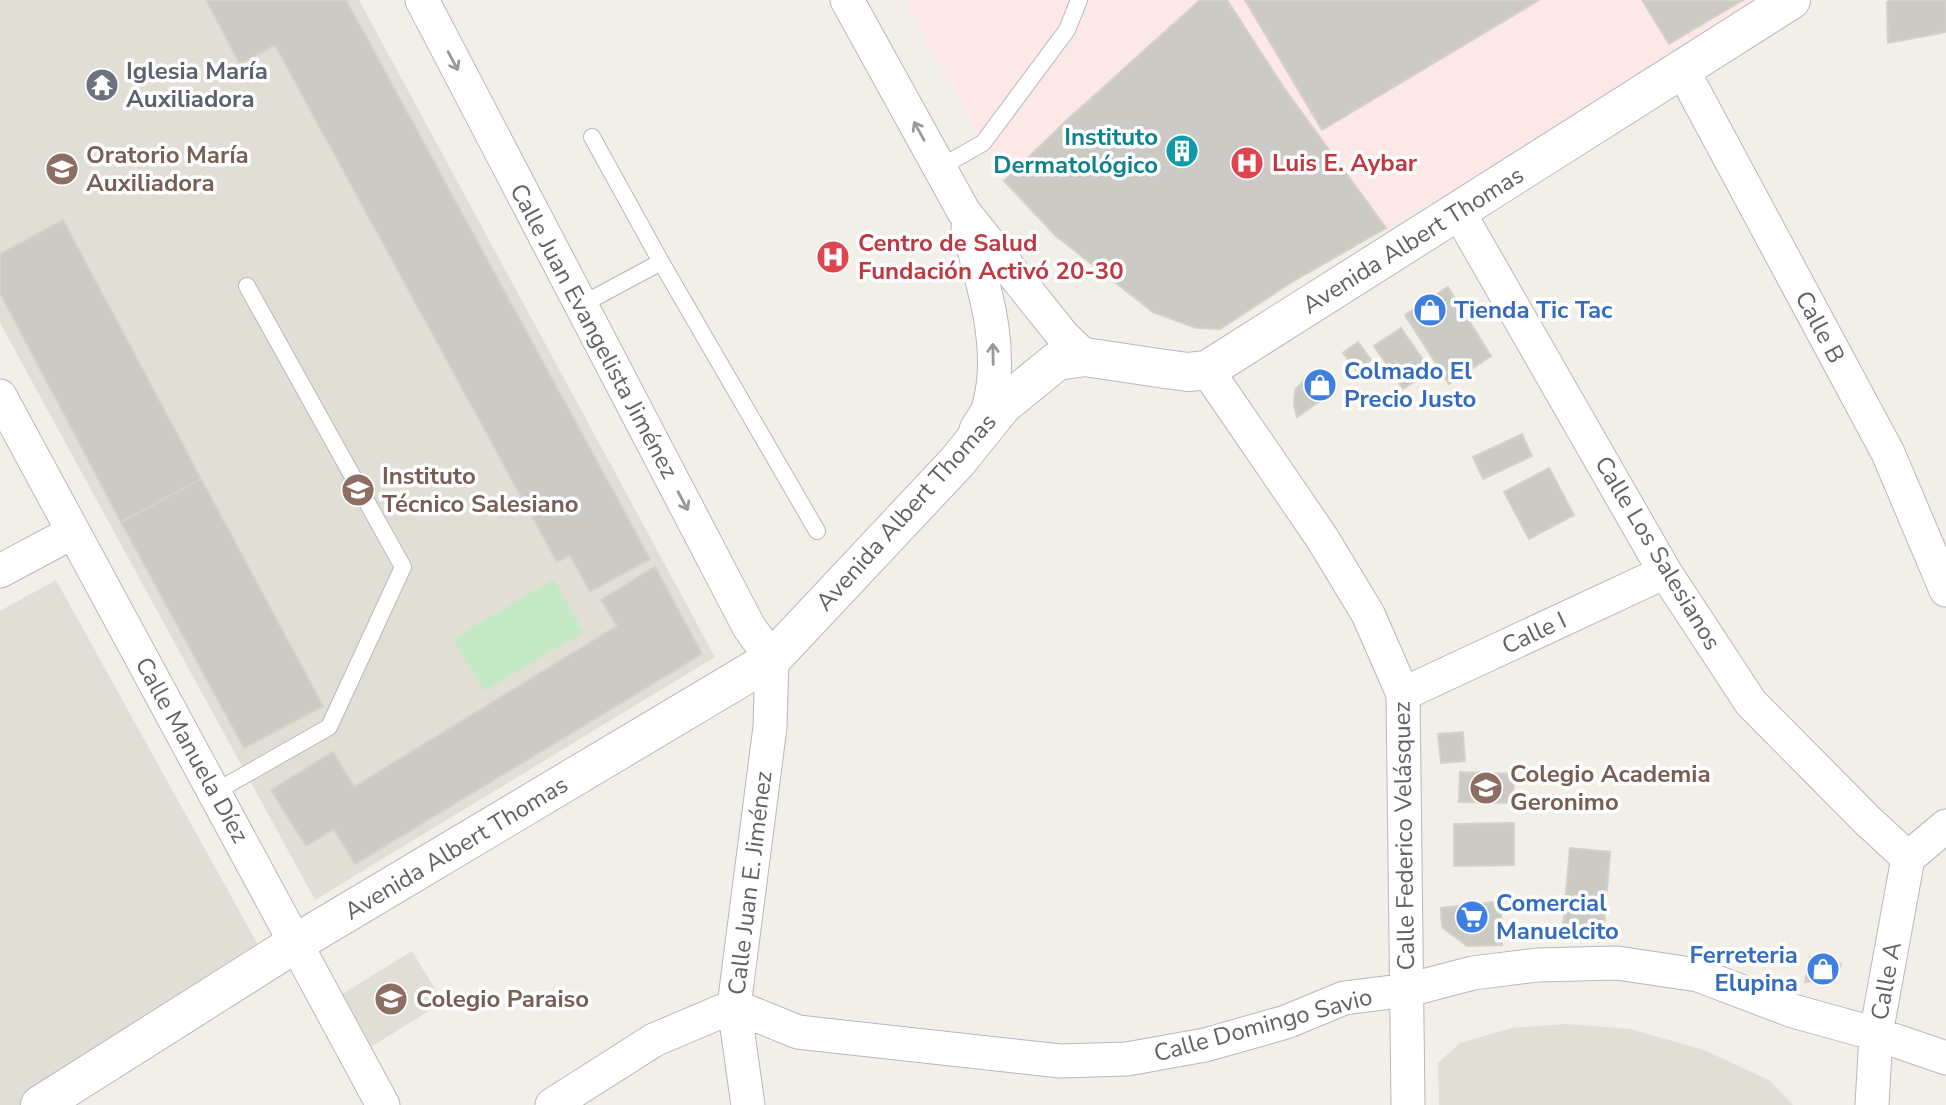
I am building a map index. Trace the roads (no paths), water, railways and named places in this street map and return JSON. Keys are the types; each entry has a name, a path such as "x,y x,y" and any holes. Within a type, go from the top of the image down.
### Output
{"main road":[{"name":"Avenida Albert Thomas","path":"40,1105 296,943 772,659 957,462 1003,405 1058,361 1085,357 1176,370 1207,370 1791,0"}],"street":[{"name":"Calle Juan Evangelista Jiménez","path":"422,0 749,627 772,659"},
{"path":"847,0 964,212 1046,316 1085,357"},
{"name":"Calle B","path":"1682,69 1888,453 1946,590"},
{"name":"Calle Los Salesianos","path":"1458,211 1665,572 1751,703 1908,859"},
{"path":"957,462 989,407 993,372 992,327 964,212"},
{"name":"Calle Federico Velásquez","path":"1207,370 1322,538 1368,614 1403,694 1408,1105"},
{"name":"Calle Manuela Díez","path":"0,396 383,1105"},
{"path":"0,571 73,532"},
{"name":"Calle I","path":"1403,694 1665,572"},
{"name":"Calle Juan E. Jiménez","path":"748,1105 734,1006 770,727 772,659"},
{"path":"1908,859 1946,826"},
{"name":"Calle A","path":"1872,1105 1876,1034 1908,859"},
{"name":"Calle Domingo Savio","path":"734,1006 798,1032 1060,1061 1127,1059 1205,1045 1286,1022 1344,998 1408,989 1473,973 1538,965 1617,963 1698,975 1793,1011 1876,1034 1946,1058"},
{"path":"552,1105 654,1040 734,1006"}],"lane":[{"path":"939,168 983,143 1067,30 1079,0"},
{"path":"592,137 817,531"},
{"path":"581,305 661,262"},
{"path":"215,792 329,727 403,567 247,286"}],"place":[{"name":"Iglesia María Auxiliadora","path":"102,85"},
{"name":"Instituto Dermatológico","path":"1182,151"},
{"name":"Luis E. Aybar","path":"1247,163"},
{"name":"Oratorio María Auxiliadora","path":"62,169"},
{"name":"Centro de Salud Fundación Activó 20-30","path":"833,257"},
{"name":"Tienda Tic Tac","path":"1430,310"},
{"name":"Colmado El Precio Justo","path":"1320,385"},
{"name":"Instituto Técnico Salesiano","path":"358,490"},
{"name":"Colegio Academia Geronimo","path":"1486,788"},
{"name":"Comercial Manuelcito","path":"1472,917"},
{"name":"Ferreteria Elupina","path":"1823,969"},
{"name":"Colegio Paraiso","path":"391,999"}]}
